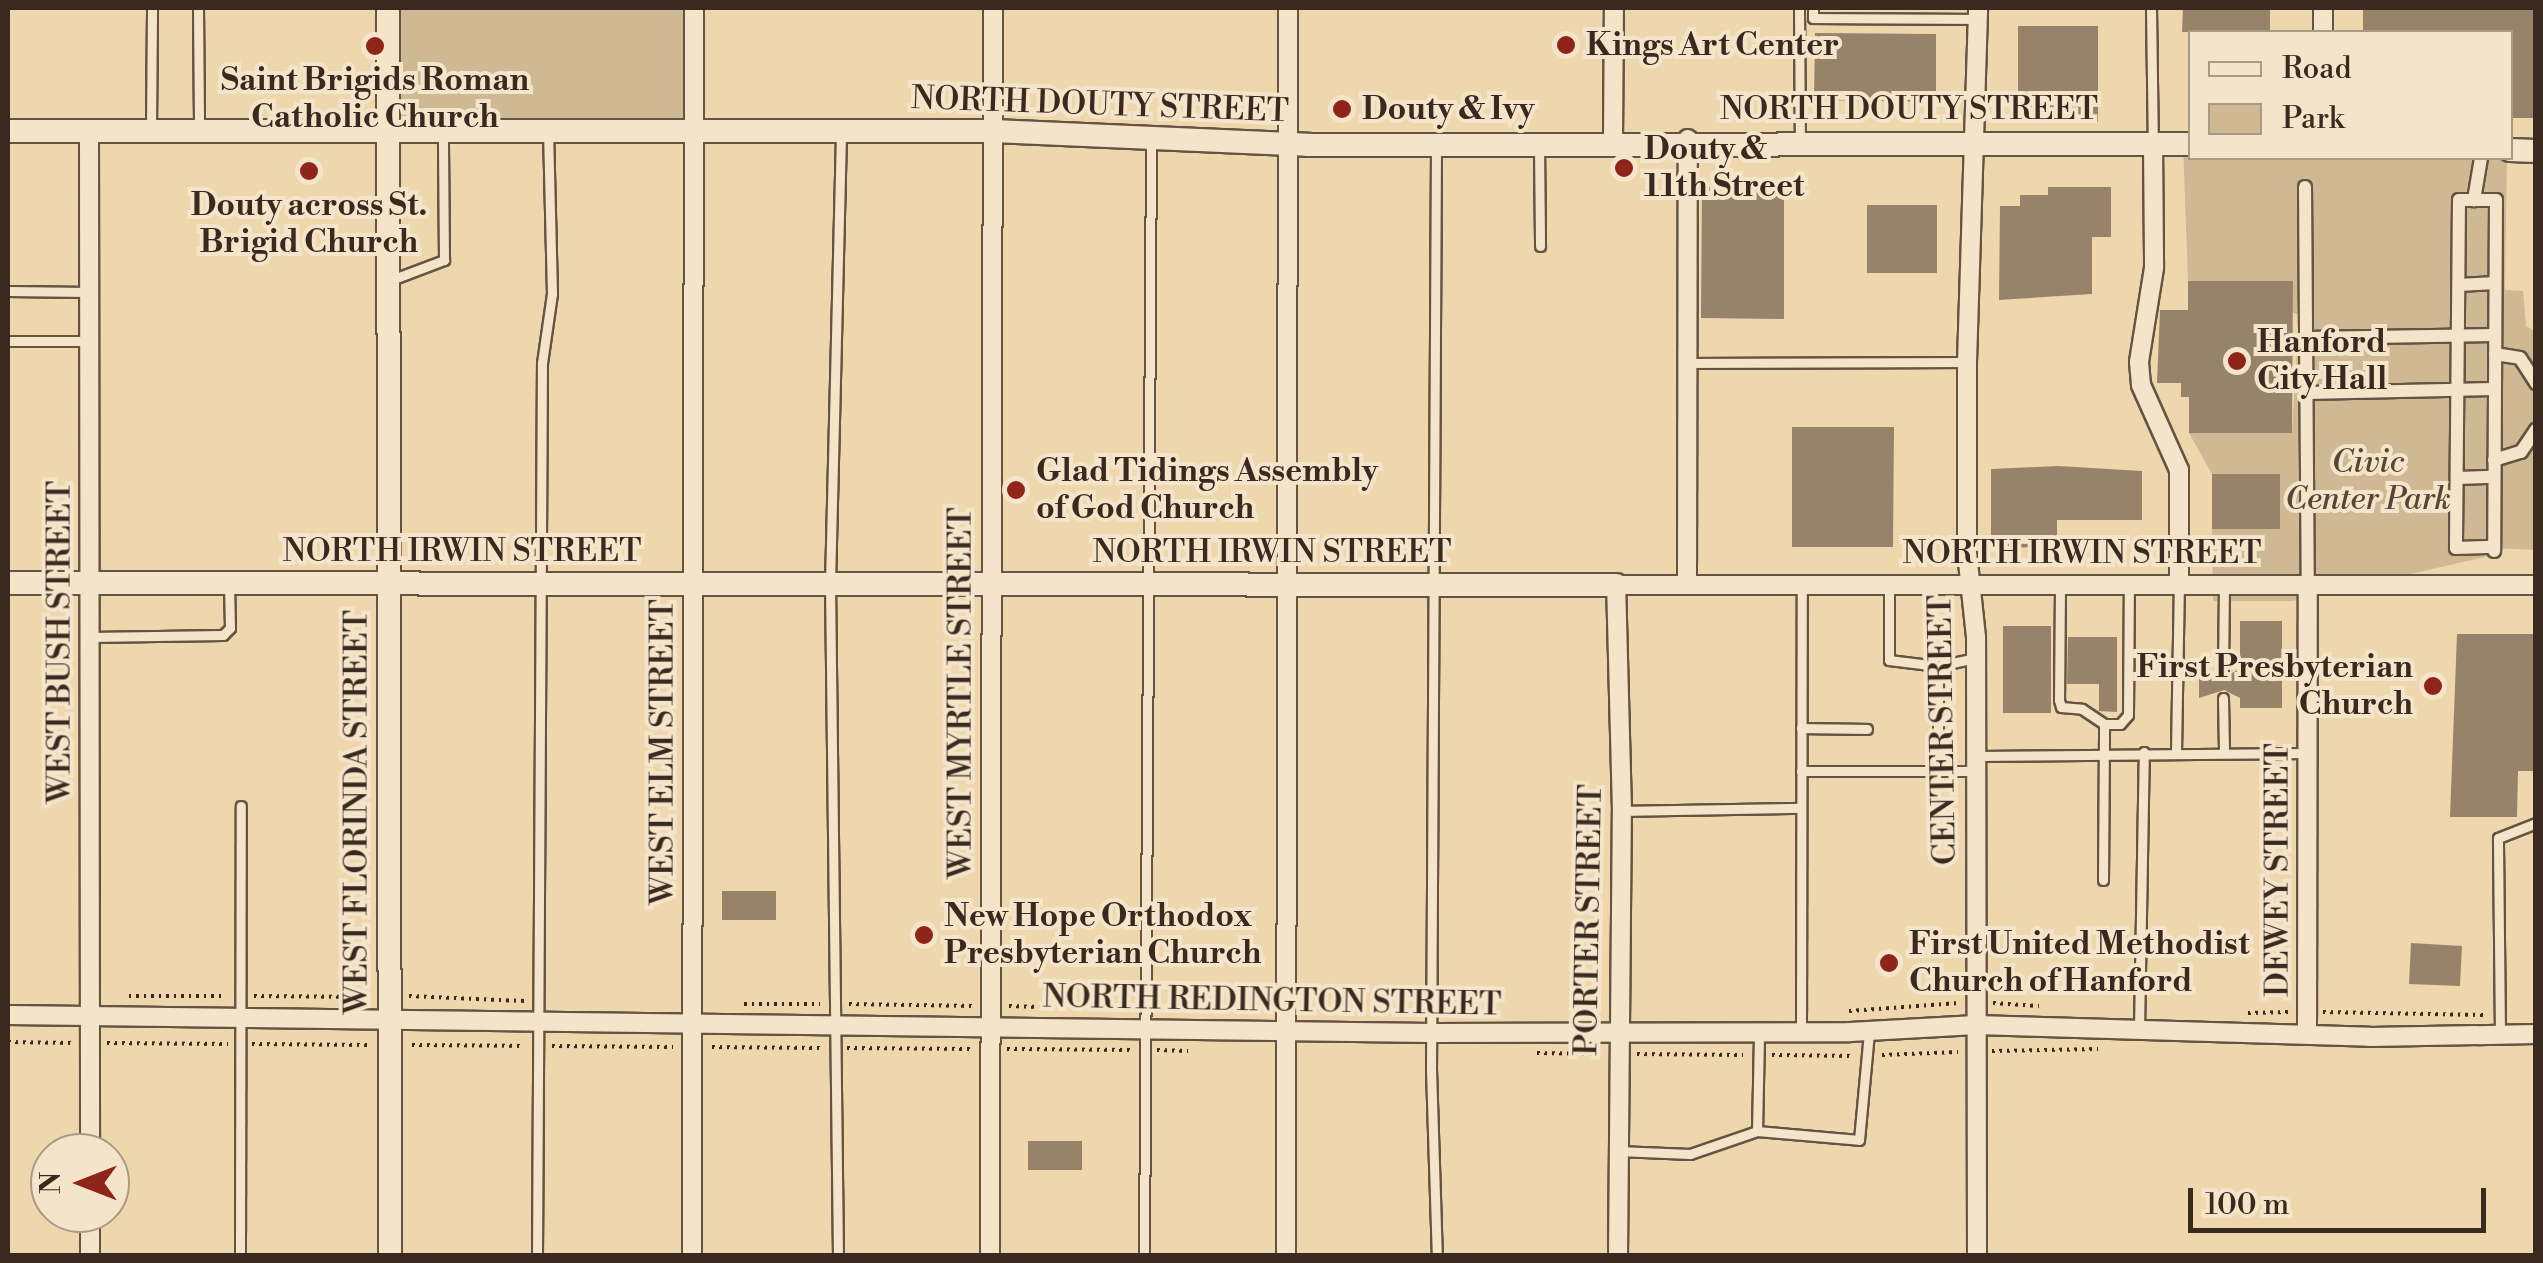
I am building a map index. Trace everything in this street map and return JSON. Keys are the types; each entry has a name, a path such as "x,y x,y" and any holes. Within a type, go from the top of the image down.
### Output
{"street":[{"name":"WEST FLORINDA STREET","path":"388,8 390,1256"},
{"name":"WEST ELM STREET","path":"692,1256 694,8"},
{"name":"WEST MYRTLE STREET","path":"990,1256 994,8"},
{"path":"1286,1256 1284,144 1288,8"},
{"path":"1612,140 1614,8"},
{"name":"CENTER STREET","path":"1977,1256 1976,658 1966,362 1970,143 1978,13"},
{"name":"NORTH DOUTY STREET","path":"8,130 992,131 1284,144 1436,145 1612,140 2188,144"},
{"name":"WEST BUSH STREET","path":"89,131 90,1133"},
{"path":"1688,140 1688,584"},
{"path":"2153,142 2156,238 2139,362 2141,385 2179,470 2178,586"},
{"path":"2474,200 2480,160"},
{"path":"2305,187 2308,586"},
{"path":"2459,200 2496,200 2495,283 2494,550 2456,548 2459,200"},
{"path":"2458,284 2495,283"},
{"path":"2306,338 2495,335"},
{"path":"2494,354 2520,358 2536,383"},
{"path":"2306,393 2494,389"},
{"path":"2494,460 2534,439"},
{"path":"2457,478 2494,477"},
{"name":"NORTH IRWIN STREET","path":"8,582 2536,585"},
{"name":"PORTER STREET","path":"1616,585 1622,811 1618,1256"},
{"name":"DEWEY STREET","path":"2307,1034 2308,586"},
{"name":"NORTH REDINGTON STREET","path":"8,1016 1432,1034 1868,1032 1976,1025 2307,1034 2536,1034"}],"lane":[{"path":"150,130 152,8"},
{"path":"198,8 199,130"},
{"path":"1799,8 1800,142"},
{"path":"1813,8 1814,18 1925,19 1978,13"},
{"path":"2151,8 2153,142"},
{"path":"537,1256 536,1022 545,584 542,363 552,294 548,129"},
{"path":"390,280 444,260 443,130"},
{"path":"838,1256 840,1025 830,584 841,130"},
{"path":"1144,1256 1151,138"},
{"path":"1539,142 1540,246"},
{"path":"1436,145 1432,1034 1437,1256"},
{"path":"8,291 89,292"},
{"path":"8,342 89,341"},
{"path":"1688,362 1966,362"},
{"path":"90,638 223,635 230,628 229,583"},
{"path":"1801,1031 1802,584"},
{"path":"1889,585 1889,660 1938,666 1976,658"},
{"path":"2176,752 2178,586"},
{"path":"2223,669 2224,586"},
{"path":"2060,587 2061,707 2082,709 2104,724 2120,724 2128,715 2129,587"},
{"path":"1938,666 1938,771"},
{"path":"2223,698 2224,752"},
{"path":"2104,724 2104,880"},
{"path":"1801,728 1866,729"},
{"path":"2139,1030 2144,752"},
{"path":"1801,771 1938,771 2104,753 2308,753"},
{"path":"240,1256 244,1018 241,806"},
{"path":"1622,811 1801,808"},
{"path":"2500,1032 2498,838 2536,822"},
{"path":"1757,1130 1759,1032"},
{"path":"1616,1151 1690,1154 1757,1130 1859,1140 1868,1032"}],"path":[{"path":"90,996 390,995 538,1001"},
{"path":"1840,1012 1977,1001 2048,1007"},
{"path":"729,1004 1049,1008"},
{"path":"2232,1013 2460,1010 2500,1032"},
{"path":"1433,1012 1488,1012"}],"green space":[{"path":"398,8 694,8 694,129 390,129"},
{"name":"Civic Center Park","path":"2183,144 2188,144 2188,160 2507,160 2505,290 2523,291 2526,326 2535,331 2535,550 2493,548 2489,556 2292,601 2213,601 2212,529 2280,529 2280,474 2212,474 2189,433 2292,433 2299,314 2293,313 2293,281 2188,281"}],"building":[{"path":"2183,8 2270,8 2270,30 2182,32"},
{"path":"2363,8 2536,8 2536,118 2513,118 2513,30 2363,30"},
{"path":"2018,26 2098,26 2098,122 2018,122"},
{"path":"1815,33 1936,34 1936,102 1814,100"},
{"path":"1702,187 1784,187 1784,319 1701,318"},
{"path":"2048,187 2111,187 2111,237 2092,237 2092,294 1999,300 2000,206 2020,206 2020,195 2048,195"},
{"path":"1867,205 1937,205 1937,273 1867,273"},
{"path":"2188,281 2293,281 2292,433 2189,433 2189,397 2181,397 2181,383 2157,383 2160,310 2188,310"},
{"path":"1792,427 1894,427 1893,547 1792,547"},
{"path":"2058,466 2142,471 2142,520 2057,520 2057,546 1991,549 1991,469"},
{"path":"2212,474 2280,474 2280,529 2212,529"},
{"path":"2240,621 2282,621 2282,708 2240,708 2240,698 2224,690 2199,698 2199,669 2224,677 2240,669"},
{"path":"2003,626 2051,626 2051,713 2003,713"},
{"path":"2457,634 2536,634 2536,771 2518,771 2517,817 2450,817"},
{"path":"2068,637 2117,637 2117,712 2099,711 2099,684 2067,684"},
{"path":"722,891 776,891 776,920 722,920"},
{"path":"2411,943 2462,946 2460,986 2409,984"},
{"path":"1028,1141 1082,1141 1082,1170 1028,1170"}],"place":[{"name":"Kings Art Center","path":"1566,45"},
{"name":"Saint Brigids Roman Catholic Church","path":"375,46"},
{"name":"Douty & Ivy","path":"1342,109"},
{"name":"Douty & 11th Street","path":"1624,168"},
{"name":"Douty across St. Brigid Church","path":"309,171"},
{"name":"Hanford City Hall","path":"2237,361"},
{"name":"Glad Tidings Assembly of God Church","path":"1016,490"},
{"name":"First Presbyterian Church","path":"2433,686"},
{"name":"New Hope Orthodox Presbyterian Church","path":"924,935"},
{"name":"First United Methodist Church of Hanford","path":"1889,963"}]}
